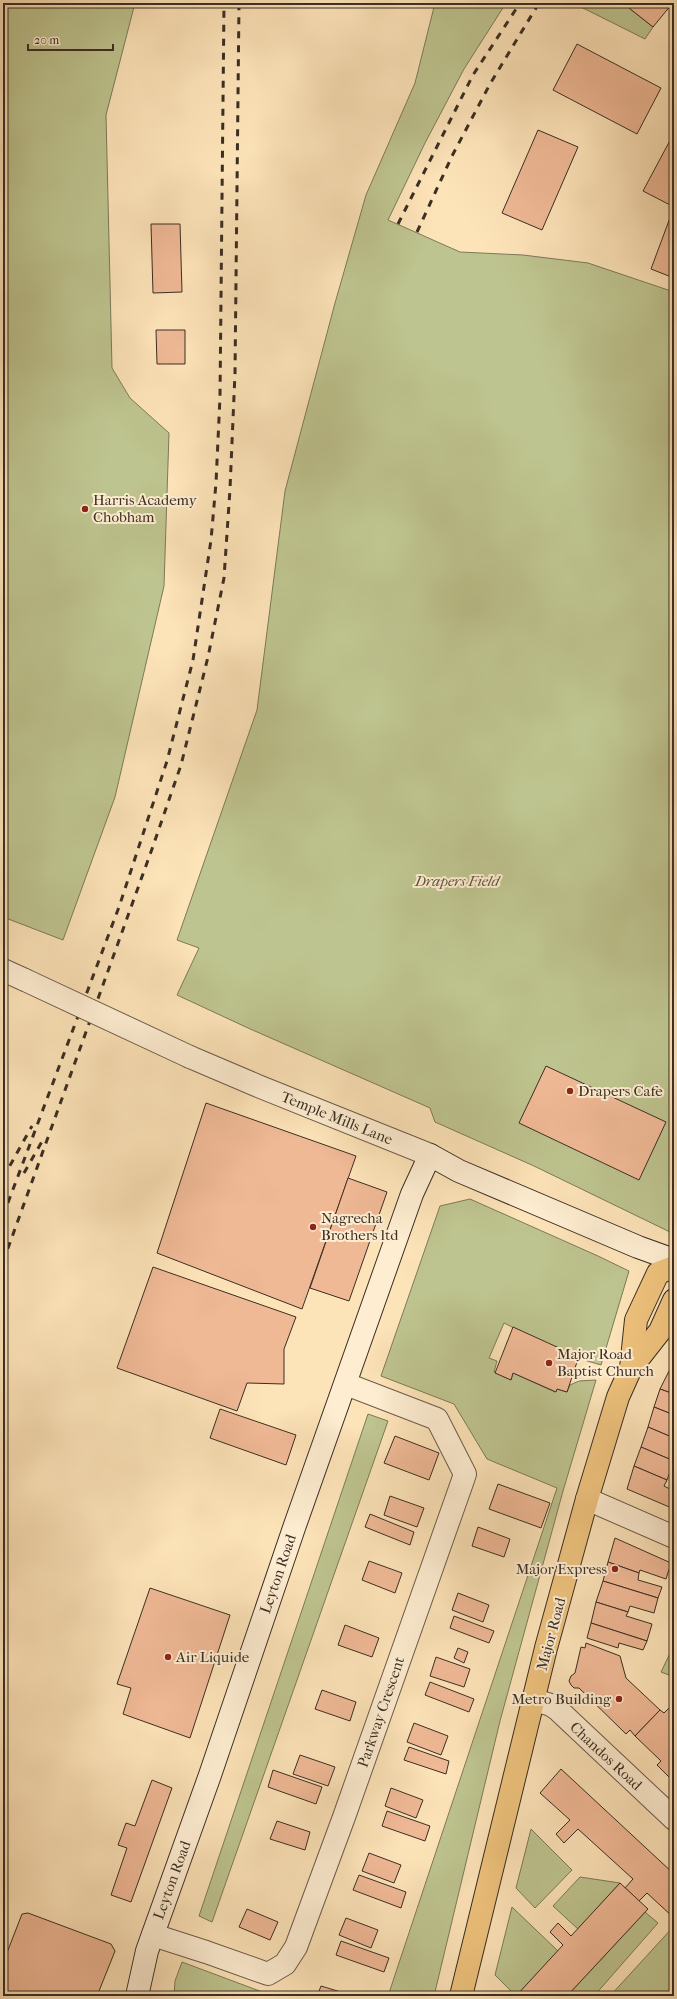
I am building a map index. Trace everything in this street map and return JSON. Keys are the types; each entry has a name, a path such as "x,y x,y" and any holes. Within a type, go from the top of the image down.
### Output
{"main road":[{"name":"Major Road","path":"631,1368 636,1320 658,1273 674,1267"},
{"name":"Major Road","path":"461,1996 534,1700 587,1499 618,1397 631,1368 660,1331 674,1300"}],"street":[{"name":"Temple Mills Lane","path":"3,970 190,1057 430,1156 459,1171 638,1247 674,1260"},
{"name":"Leyton Road","path":"137,1996 144,1961 295,1525 412,1194 430,1156"},
{"name":"Parkway Crescent","path":"153,1935 268,1974 285,1964 296,1947 344,1817 465,1474 437,1419 346,1384"},
{"path":"587,1499 674,1537"},
{"name":"Chandos Road","path":"534,1700 551,1705 556,1709 674,1819"}],"green space":[{"name":"Harris Academy Chobham","path":"3,3 135,3 106,115 112,368 130,398 169,433 164,586 115,797 63,940 3,917"},
{"name":"Drapers Field","path":"435,3 506,3 464,69 425,143 388,220 460,252 523,255 588,263 674,292 674,1227 670,1232 534,1166 435,1122 430,1108 177,995 199,948 177,940 257,710 285,491 335,303 366,195 415,83"},
{"path":"573,3 633,3 629,8 653,27 645,39"},
{"path":"470,1199 629,1271 601,1365 567,1355 504,1323 489,1358 497,1361 494,1372 511,1380 513,1373 555,1392 557,1389 567,1392 570,1385 579,1381 596,1380 563,1491 500,1721 434,1996 388,1996 557,1488 487,1459 454,1404 381,1376 440,1206"},
{"path":"368,1414 388,1421 212,1922 199,1916"},
{"path":"674,1645 674,1677 661,1672"},
{"path":"531,1829 572,1870 535,1908 516,1888"},
{"path":"580,1877 620,1883 578,1929 553,1906"},
{"path":"512,1907 558,1951 516,1996 495,1975"},
{"path":"645,1912 658,1923 594,1996 567,1996"},
{"path":"674,1926 674,1996 610,1996"},
{"path":"182,1962 273,1996 174,1996 175,1981"}],"building":[{"path":"633,3 669,3 671,5 653,27 629,8"},
{"path":"577,44 661,88 637,134 553,90"},
{"path":"538,130 578,147 542,230 502,213"},
{"path":"674,133 674,207 643,191"},
{"path":"674,207 674,278 651,269"},
{"path":"151,224 180,224 182,292 153,293"},
{"path":"156,330 185,330 185,364 157,364"},
{"path":"546,1066 666,1122 639,1180 519,1123"},
{"path":"206,1103 356,1156 302,1309 157,1253"},
{"path":"348,1178 387,1192 349,1301 310,1288"},
{"path":"153,1267 296,1317 284,1349 284,1384 247,1383 237,1411 117,1368"},
{"path":"513,1327 568,1352 567,1355 578,1359 567,1392 557,1389 556,1392 513,1373 511,1380 495,1373"},
{"path":"669,1371 674,1373 674,1394 660,1389"},
{"path":"660,1389 674,1394 674,1415 654,1407"},
{"path":"654,1407 674,1415 674,1438 648,1427"},
{"path":"220,1409 296,1435 286,1465 210,1438"},
{"path":"648,1427 674,1438 674,1461 641,1447"},
{"path":"395,1436 439,1453 429,1480 384,1463"},
{"path":"641,1447 674,1461 674,1473 670,1472 667,1480 634,1466"},
{"path":"634,1466 667,1480 664,1486 674,1491 674,1509 627,1489"},
{"path":"498,1484 550,1503 541,1528 489,1509"},
{"path":"390,1496 424,1508 417,1527 384,1515"},
{"path":"370,1514 414,1532 410,1545 365,1527"},
{"path":"478,1527 510,1539 504,1557 472,1546"},
{"path":"615,1538 671,1563 666,1579 640,1570 639,1573 608,1562"},
{"path":"369,1561 402,1573 395,1593 362,1580"},
{"path":"608,1562 639,1573 638,1580 662,1587 658,1598 603,1581"},
{"path":"603,1581 658,1598 654,1613 630,1606 628,1612 596,1602"},
{"path":"150,1588 230,1615 190,1738 123,1714 131,1688 117,1684"},
{"path":"458,1593 489,1605 483,1622 452,1610"},
{"path":"596,1602 628,1612 626,1616 652,1624 647,1641 591,1623"},
{"path":"454,1616 494,1631 489,1643 450,1628"},
{"path":"591,1623 647,1641 643,1650 619,1643 618,1648 587,1638"},
{"path":"345,1625 379,1638 372,1657 338,1645"},
{"name":"Metro Building","path":"586,1643 620,1656 626,1678 660,1710 635,1736 630,1730 626,1734 579,1688 574,1688 571,1685 569,1681 571,1676 575,1673 581,1647 585,1648"},
{"path":"458,1648 468,1652 464,1663 454,1658"},
{"path":"436,1657 470,1669 464,1687 430,1676"},
{"path":"430,1682 474,1699 469,1712 425,1695"},
{"path":"322,1690 356,1702 350,1721 315,1709"},
{"name":"Metro Building","path":"674,1703 674,1782 657,1765 661,1761 635,1736 660,1710 664,1713"},
{"path":"414,1723 448,1736 441,1755 407,1742"},
{"path":"409,1747 449,1761 446,1774 404,1760"},
{"path":"300,1755 335,1767 328,1786 293,1774"},
{"path":"561,1769 674,1874 674,1918 647,1893 639,1901 625,1888 633,1879 578,1829 564,1843 556,1834 570,1820 540,1793"},
{"path":"273,1770 322,1787 316,1804 268,1787"},
{"path":"152,1780 172,1788 131,1902 111,1895 127,1848 118,1845 126,1823 135,1826"},
{"path":"391,1788 423,1800 416,1818 385,1806"},
{"path":"387,1811 430,1826 425,1841 382,1826"},
{"path":"277,1821 310,1832 305,1850 270,1839"},
{"path":"369,1853 401,1865 394,1883 362,1871"},
{"path":"359,1875 406,1892 401,1908 353,1890"},
{"path":"620,1883 648,1909 567,1996 516,1996 563,1945 550,1932 558,1923 571,1936"},
{"path":"247,1909 278,1922 270,1940 239,1927"},
{"path":"28,1913 111,1944 115,1951 97,1996 12,1996 3,1993 3,1963 22,1914"},
{"path":"346,1918 378,1930 371,1948 339,1935"},
{"path":"341,1941 389,1958 384,1972 336,1955"},
{"path":"321,1986 354,1996 317,1996"},
{"path":"511,1991 516,1996 507,1996"}],"railway":[{"path":"3,1216 119,907 167,761 193,660 211,540 216,483 220,397 224,3"},
{"path":"3,1262 181,765 208,657 224,578 230,489 235,373 239,3"},
{"path":"398,224 473,75 520,3"},
{"path":"417,232 452,156 490,84 539,3"},
{"path":"3,1178 32,1126"},
{"path":"24,1173 44,1138"}],"place":[{"name":"Harris Academy Chobham","path":"85,509"},
{"name":"Drapers Cafe","path":"570,1091"},
{"name":"Nagrecha Brothers ltd","path":"313,1227"},
{"name":"Major Road Baptist Church","path":"549,1363"},
{"name":"Major Express","path":"615,1569"},
{"name":"Air Liquide","path":"168,1657"},
{"name":"Metro Building","path":"619,1699"}]}
